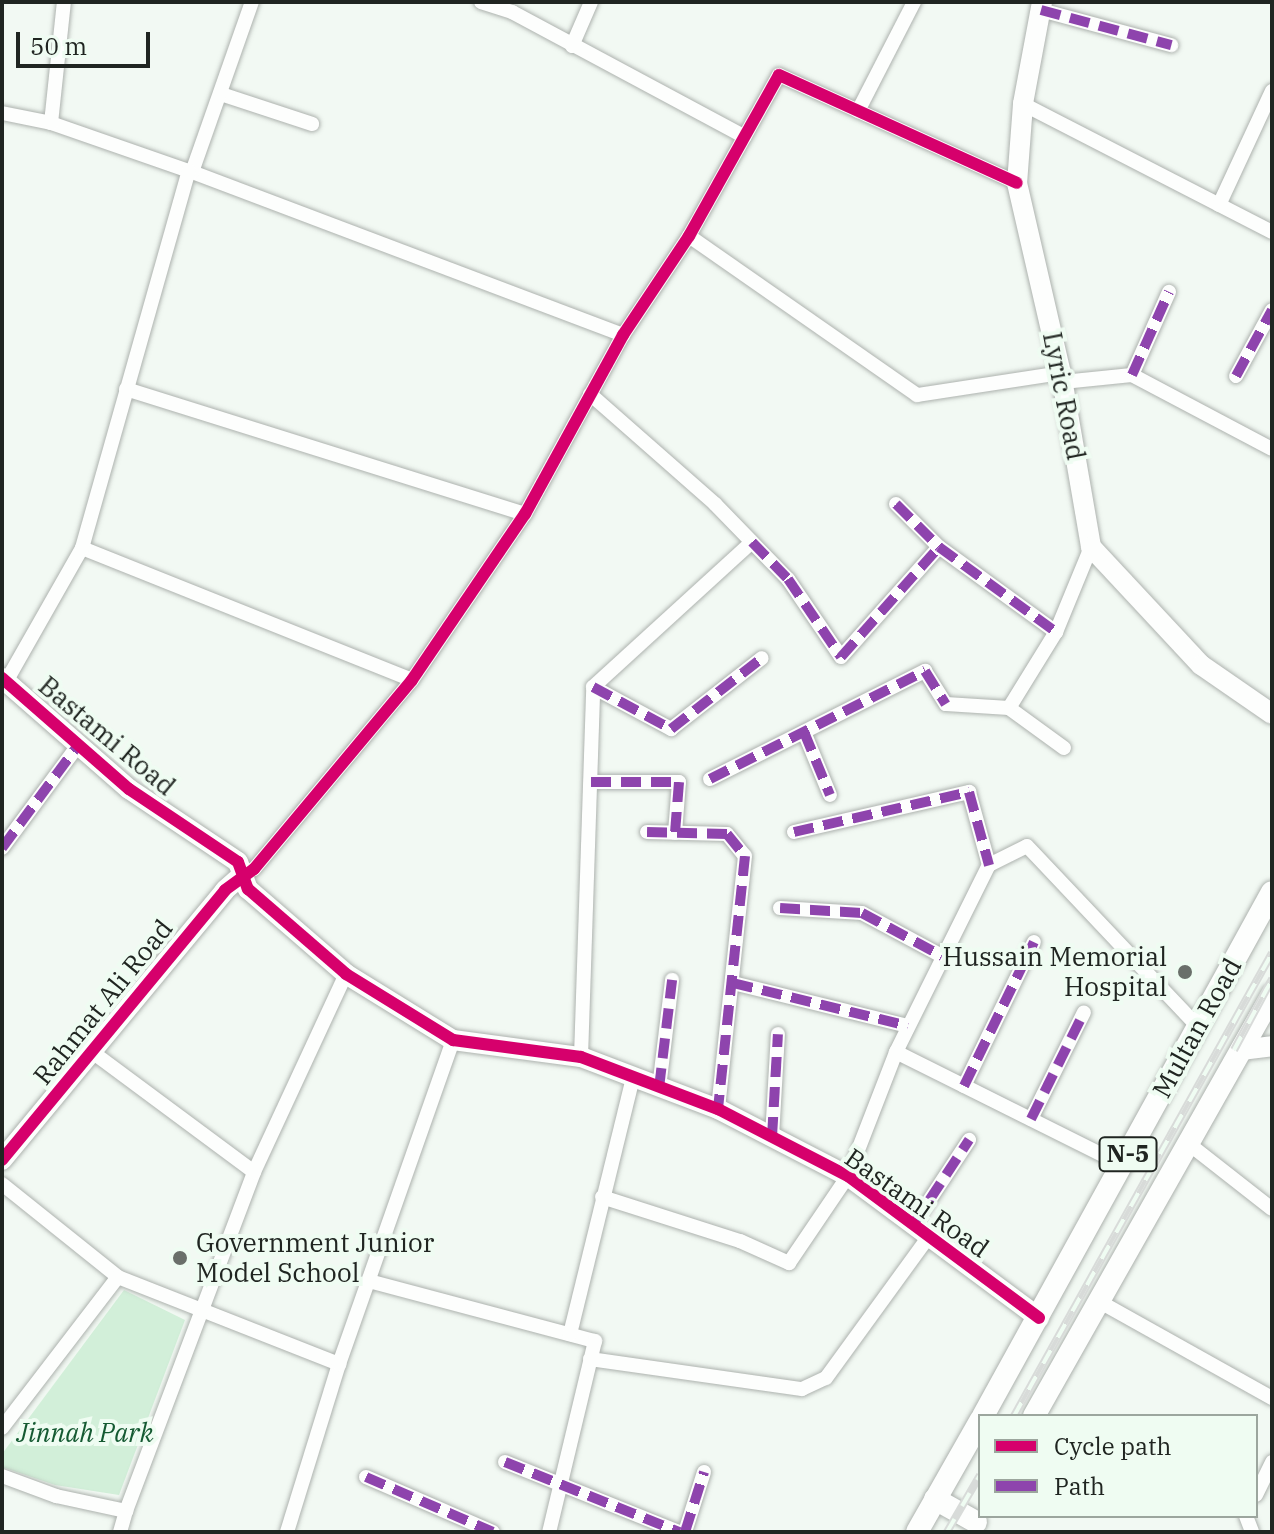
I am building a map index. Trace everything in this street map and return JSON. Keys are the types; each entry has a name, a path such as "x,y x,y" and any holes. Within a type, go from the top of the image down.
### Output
{"main road":[{"name":"Multan Road","path":"983,1414 1272,892"},
{"name":"Multan Road","path":"1035,1414 1102,1303 1272,995"},
{"name":"Multan Road","path":"917,1532 978,1423"},
{"path":"935,1499 975,1523"}],"street":[{"path":"51,123 64,2"},
{"path":"4,679 82,548 190,171 221,94 252,2"},
{"path":"481,2 512,12 745,137"},
{"path":"572,46 591,2"},
{"path":"858,111 914,2"},
{"path":"1041,6 1171,45"},
{"name":"Lyric Road","path":"1041,6 1023,104 1017,183 1062,377 1091,547"},
{"path":"242,875 254,869 412,680 525,514 623,335 689,236 779,75 1017,183"},
{"path":"1219,205 1272,91"},
{"path":"221,94 312,124"},
{"path":"1023,104 1272,232"},
{"path":"2,113 51,123 190,171 623,335"},
{"path":"689,236 917,395 1062,377 1132,375 1272,449"},
{"path":"1132,375 1169,292"},
{"path":"1236,376 1272,310"},
{"path":"126,389 525,514"},
{"path":"590,394 752,542 788,579 841,657 939,547"},
{"path":"896,504 939,547 1056,632"},
{"path":"581,1057 593,687 752,542"},
{"path":"1009,708 1056,632 1091,547 1201,665 1272,714"},
{"path":"82,548 412,680"},
{"path":"593,687 671,729 762,658"},
{"path":"710,779 925,671 946,704 1009,708 1064,748"},
{"name":"Bastami Road","path":"4,679 129,789 238,862 248,889 346,974 453,1040 581,1057 718,1109 848,1176 1039,1318"},
{"path":"804,732 830,795"},
{"path":"2,848 79,744"},
{"path":"591,782 679,782 675,833"},
{"path":"794,832 969,792 989,865"},
{"path":"647,832 727,834 745,856 718,1109"},
{"path":"602,1197 740,1241 789,1263 848,1176 896,1052 989,865 1027,846 1198,1027"},
{"name":"Rahmat Ali Road","path":"2,1160 242,875"},
{"path":"780,908 862,913 942,956"},
{"path":"964,1086 1034,942"},
{"path":"120,1532 200,1310 254,1172 346,974"},
{"path":"659,1088 672,980"},
{"path":"733,983 908,1026"},
{"path":"1031,1119 1084,1012"},
{"path":"772,1137 778,1034"},
{"path":"287,1532 339,1364 453,1040"},
{"path":"1241,1050 1272,1046"},
{"path":"91,1051 254,1172"},
{"path":"896,1052 1123,1165"},
{"path":"570,1334 633,1078"},
{"path":"590,1359 802,1389 826,1378 921,1230 969,1140"},
{"path":"1189,1144 1272,1209"},
{"path":"2,1184 118,1277 339,1364"},
{"path":"2,1428 118,1277"},
{"path":"369,1281 595,1341 549,1532"},
{"path":"1102,1303 1272,1398"},
{"path":"505,1462 679,1532"},
{"path":"1258,1491 1272,1462"},
{"path":"685,1532 704,1472"},
{"path":"2,1476 56,1496 126,1511"},
{"path":"366,1477 493,1532"}],"green space":[{"name":"Jinnah Park","path":"124,1290 185,1320 119,1495 55,1485 2,1467 2,1454"}],"railway":[{"path":"1015,1414 1272,953"},
{"path":"1234,1050 1272,979"},
{"path":"947,1532 978,1478"}],"marked path":[{"path":"1041,10 1171,45"},
{"path":"1132,375 1169,292"},
{"path":"1236,376 1272,310"},
{"path":"896,504 939,547 1056,632"},
{"path":"752,542 788,579 841,657 939,547"},
{"path":"593,687 671,729 762,658"},
{"path":"710,779 925,671 946,704"},
{"path":"804,732 830,795"},
{"path":"2,848 79,744"},
{"path":"591,782 679,782 675,833"},
{"path":"794,832 969,792 989,865"},
{"path":"647,832 727,834 745,856 718,1109"},
{"path":"780,908 862,913 942,956"},
{"path":"964,1086 1034,942"},
{"path":"659,1088 672,980"},
{"path":"733,983 908,1026"},
{"path":"1031,1119 1084,1012"},
{"path":"772,1137 778,1034"},
{"path":"913,1225 969,1140"},
{"path":"505,1462 679,1532"},
{"path":"685,1532 704,1472"},
{"path":"366,1477 493,1532"}],"cycle path":[{"path":"2,1160 225,890 254,869 412,680 525,514 623,335 689,236 779,75 1017,183"},
{"path":"2,678 129,789 238,862 248,889 346,974 453,1040 581,1057 718,1109 848,1176 1039,1318"}],"place":[{"name":"Hussain Memorial Hospital","path":"1185,972"},
{"name":"Government Junior Model School","path":"180,1258"}]}
